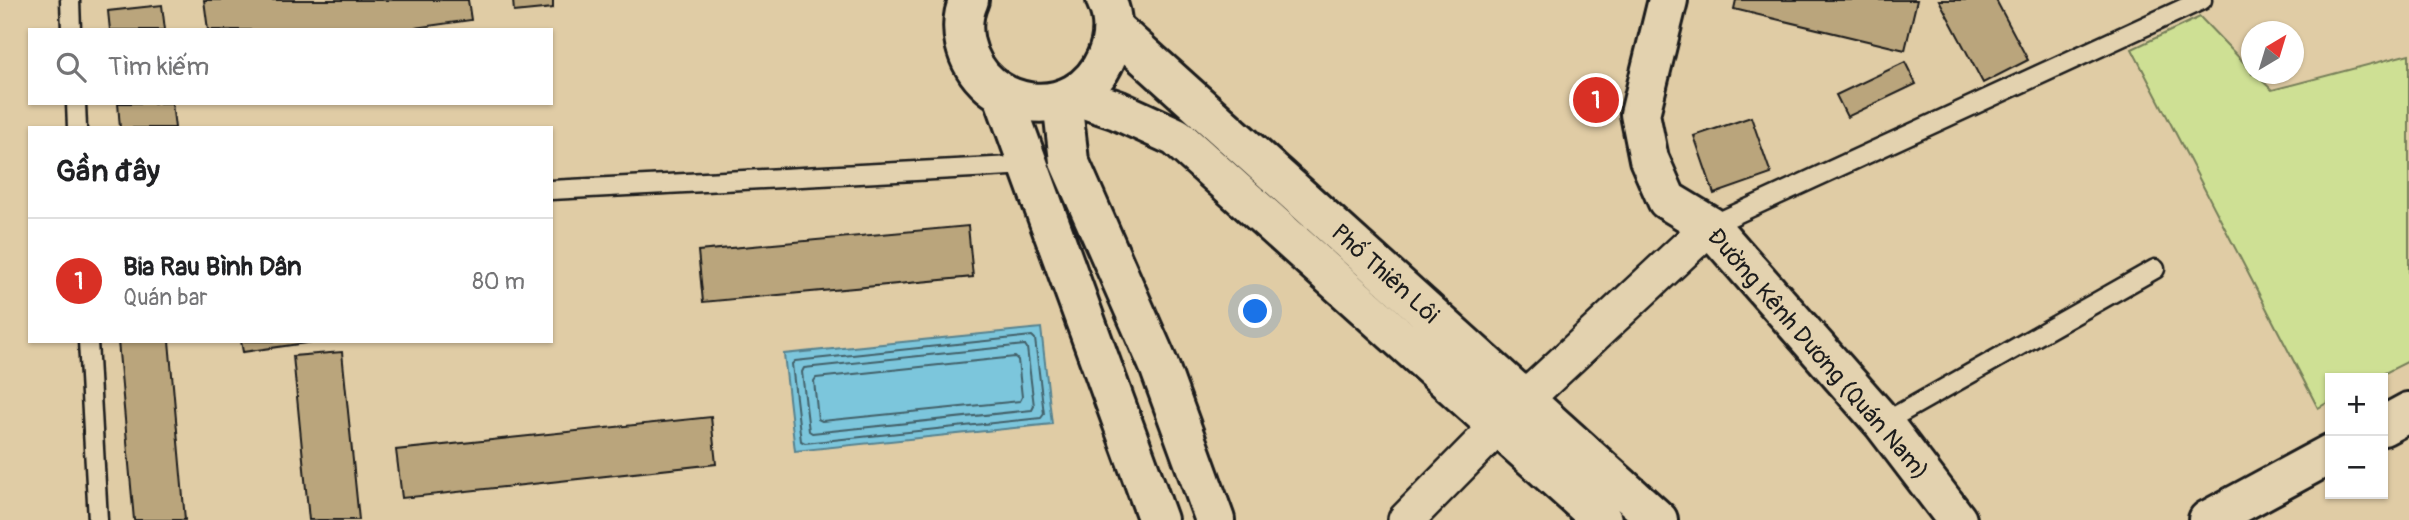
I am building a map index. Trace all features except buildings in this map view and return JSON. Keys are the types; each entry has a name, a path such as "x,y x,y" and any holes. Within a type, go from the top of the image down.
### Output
{"main road":[{"name":"Đường Kênh Dương (Quán Nam)","path":"1668,0 1640,114 1648,159 1667,201 1710,226 1883,423 1958,520"},
{"path":"966,2 963,32 968,57 982,79 1003,95 1022,102 1042,103 1067,97 1090,83 1111,48 1110,14"},
{"name":"Phố Thiên Lôi","path":"1110,14 1207,114 1658,520"},
{"path":"1003,95 1157,520"},
{"path":"1067,97 1069,161 1159,366 1215,520"},
{"name":"Phố Thiên Lôi","path":"1067,97 1117,110 1176,137 1602,520"},
{"path":"1176,137 1171,123 1177,113 1186,107 1207,114"},
{"path":"2388,423 2409,412"},
{"path":"2208,520 2325,457"}],"street":[{"path":"1406,520 1525,399 1710,226"}],"lane":[{"path":"70,0 71,28"},
{"path":"1710,226 2202,0"},
{"path":"76,105 77,126"},
{"path":"553,190 1030,165"},
{"path":"1883,423 2155,269"},
{"path":"89,343 98,520"}],"green space":[{"path":"2200,17 2241,60 2241,84 2266,84 2272,90 2304,84 2304,82 2409,54 2409,361 2385,373 2325,373 2325,404 2318,408 2132,49"}],"water":[{"path":"1041,328 1052,424 795,451 784,354"}],"place":[{"name":"Bia Rau Bình Dân","path":"1596,100"}]}
